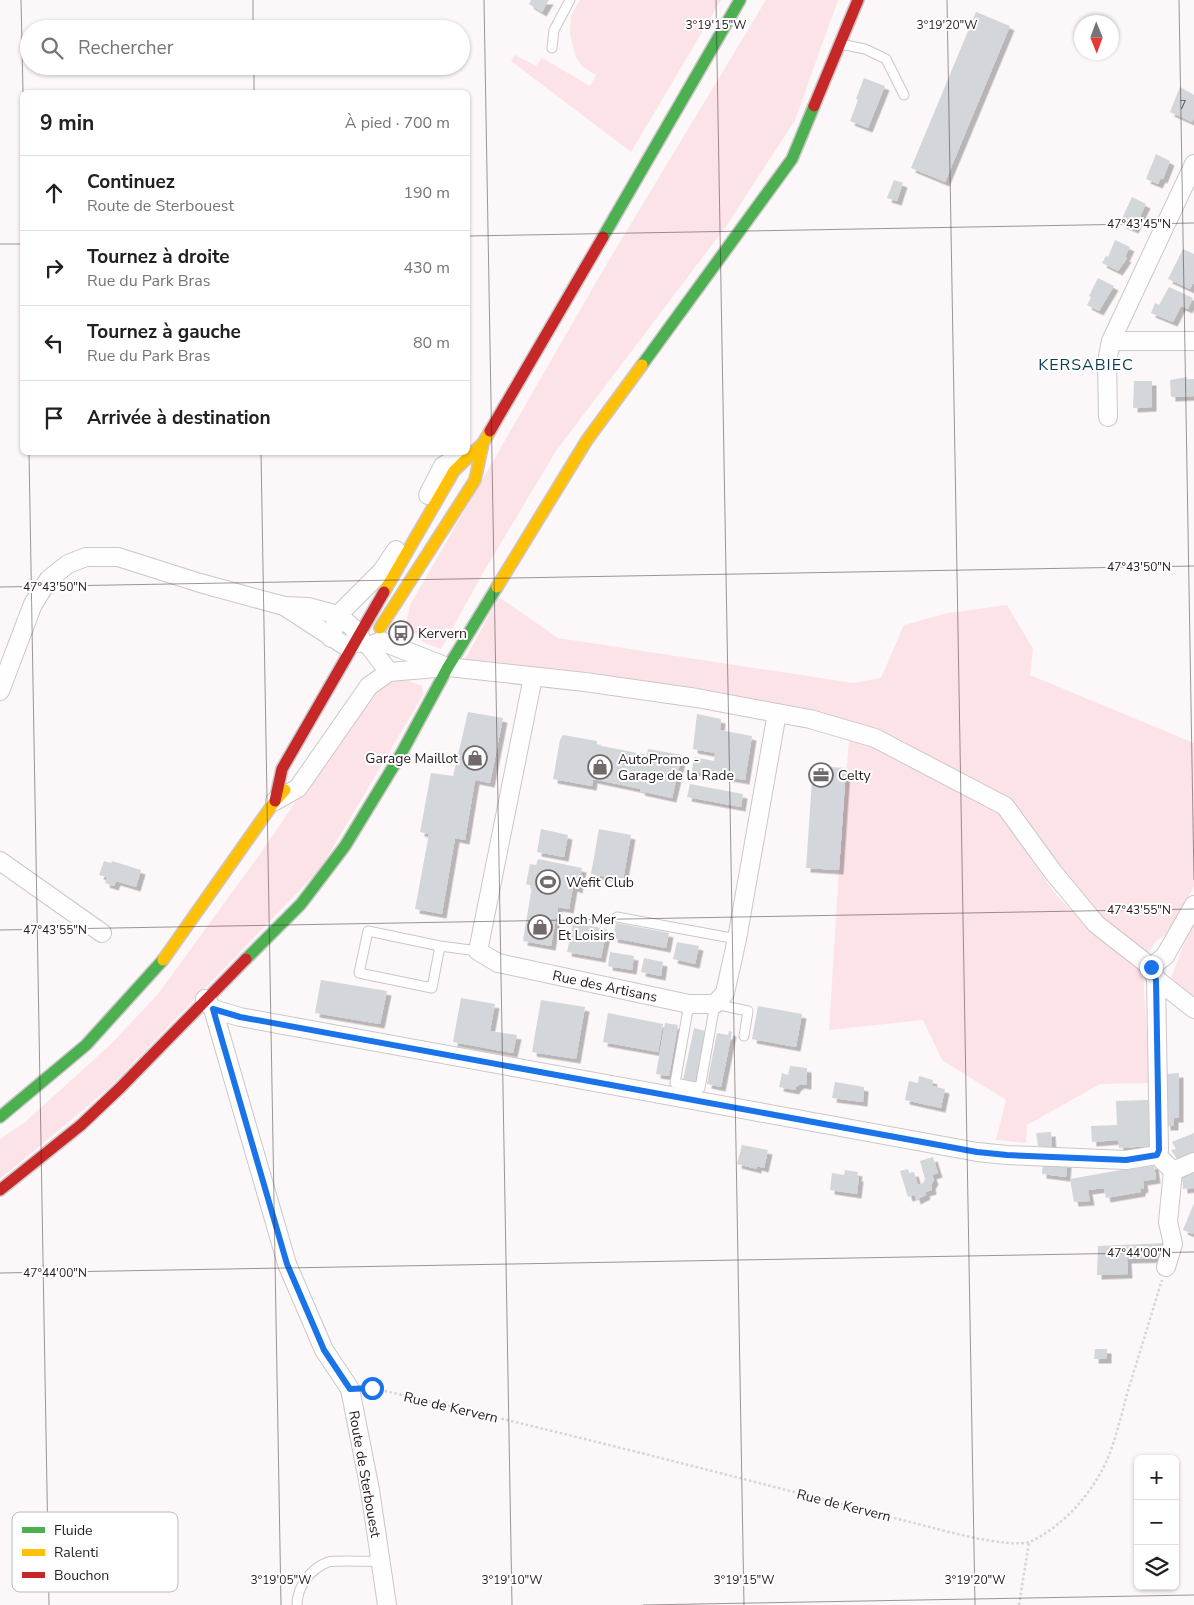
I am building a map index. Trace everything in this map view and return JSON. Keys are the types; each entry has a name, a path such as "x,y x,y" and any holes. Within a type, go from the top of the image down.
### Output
{"street":[{"path":"472,449 740,0"},
{"path":"0,1190 81,1125 209,1004 301,904 345,846 401,754 448,666 586,440 792,159 858,0"},
{"path":"1108,417 1107,360 1111,342 1194,164"},
{"path":"1111,342 1194,341"},
{"path":"331,638 338,615 382,571 408,532 443,466 462,455"},
{"path":"0,1117 86,1045 161,963 275,801 469,455"},
{"path":"0,691 33,604 49,579 68,564 86,557 118,557 200,583 284,606 308,607 338,615 389,672"},
{"path":"284,606 344,645 381,641 448,666 585,682 697,698 810,719 875,738 1005,806 1053,872 1096,924 1194,1009"},
{"path":"275,801 298,788 369,686 389,672 448,666"},
{"path":"478,951 532,677"},
{"path":"715,1004 725,993 737,939 778,713"},
{"path":"275,801 298,775 317,741"},
{"path":"0,861 102,933"},
{"path":"1157,1155 1159,1150 1154,973 1194,905"},
{"name":"Rue des Artisans","path":"478,951 498,963 689,1004 715,1004"},
{"path":"209,1004 250,1019 977,1152 1126,1160 1157,1155"},
{"name":"Route de Sterbouest","path":"209,1004 287,1264 324,1350 350,1389 370,1490 387,1605"},
{"path":"1157,1155 1173,1171"},
{"path":"1173,1171 1194,1162"},
{"path":"1166,1267 1173,1244 1168,1222 1173,1171"}],"lane":[{"path":"552,48 554,30 570,0"},
{"path":"840,44 865,49 886,59 904,95"},
{"path":"617,917 737,939"},
{"path":"440,946 432,988 358,973 368,932 440,946 478,951"},
{"path":"689,1004 675,1084 700,1088 715,1004 748,1011 744,1036"},
{"path":"297,1605 302,1586 309,1574 328,1562 379,1561"}],"path":[{"name":"Rue de Kervern","path":"350,1389 372,1388 470,1411 990,1541 1014,1545 1029,1542 1048,1531 1067,1516 1089,1492 1109,1455 1166,1267"},
{"path":"1019,1605 1029,1542"}],"shaded area":[{"path":"580,0 721,0 631,152 511,61 515,55 536,66 542,58 590,86 596,75 583,67 576,57 570,35 571,16"},
{"path":"766,0 838,0 795,120 727,225 556,451 483,573 441,649 423,642 406,623 410,605 609,260"},
{"path":"499,597 558,638 853,683 881,678 904,625 948,613 1007,605 1033,649 1030,675 1194,743 1194,886 1171,931 1156,941 1148,953 1094,910 1009,798 777,704 595,673 465,659"},
{"path":"401,678 422,686 423,695 320,869 109,1088 0,1179 0,1139 24,1123 111,1044 158,994 260,854 368,696 388,681"},
{"path":"849,740 886,752 998,812 1057,896 1099,939 1143,973 1150,1083 1100,1084 1027,1125 1026,1143 996,1140 1006,1100 942,1060 923,1020 829,1030"},
{"path":"1192,924 1194,925 1194,997 1171,978"}],"building":[{"path":"531,0 549,0 542,12 529,4"},
{"path":"976,12 1010,26 945,182 911,168"},
{"path":"864,78 885,86 868,128 850,121"},
{"path":"1180,87 1194,95 1194,118 1192,122 1170,112"},
{"path":"1156,154 1170,161 1163,179 1161,178 1158,184 1146,179"},
{"path":"894,180 903,183 897,201 887,198"},
{"path":"1132,197 1146,204 1134,229 1120,223"},
{"path":"1115,240 1130,247 1125,257 1127,258 1118,271 1102,263 1106,256 1108,257"},
{"path":"1183,249 1194,254 1194,284 1190,289 1168,279"},
{"path":"1098,278 1114,286 1099,311 1087,305 1091,297 1089,296"},
{"path":"1169,287 1193,298 1188,309 1181,306 1173,322 1151,313 1155,303 1159,305"},
{"path":"1187,377 1187,379 1194,379 1194,396 1171,397 1170,380"},
{"path":"1134,381 1152,381 1152,407 1133,408"},
{"path":"468,712 503,718 490,783 475,780 465,840 455,838 442,914 415,909 429,834 420,832 431,773 453,776"},
{"path":"697,714 721,719 720,730 752,736 745,780 692,771 694,757 714,761 715,753 693,749"},
{"name":"AutoPromo - Garage de la Rade","path":"563,735 597,741 597,745 647,755 648,749 682,755 672,798 640,791 641,789 593,779 592,786 553,779 560,740"},
{"path":"813,766 846,768 839,870 806,868"},
{"path":"690,784 743,794 741,807 687,797"},
{"path":"541,829 568,835 564,857 537,852"},
{"path":"599,829 631,835 623,880 591,874"},
{"path":"538,859 582,868 578,889 573,887 569,909 558,907 551,946 523,941 532,886 526,884 530,864 536,865"},
{"path":"104,861 111,863 112,861 141,870 136,887 116,881 114,886 105,883 107,877 99,875"},
{"path":"573,923 607,929 601,958 567,952"},
{"path":"616,923 669,933 666,948 613,938"},
{"path":"677,942 699,946 695,964 673,959"},
{"path":"610,952 634,956 632,970 608,966"},
{"path":"644,958 663,962 661,976 641,972"},
{"path":"321,980 387,991 380,1024 315,1013"},
{"path":"461,998 495,1004 490,1031 517,1035 513,1053 453,1042"},
{"path":"541,1000 585,1007 576,1059 532,1052"},
{"path":"758,1006 802,1014 796,1047 752,1039"},
{"path":"608,1013 663,1024 658,1052 603,1042"},
{"path":"665,1023 678,1025 669,1076 656,1074"},
{"path":"694,1028 705,1031 695,1082 683,1080"},
{"path":"729,1031 732,1032 721,1087 707,1084 717,1033 728,1035"},
{"path":"790,1066 807,1068 807,1085 800,1084 795,1090 779,1087 782,1073 788,1075"},
{"path":"1179,1073 1179,1118 1174,1118 1174,1126 1166,1126 1166,1074"},
{"path":"919,1076 933,1080 932,1086 945,1089 941,1108 905,1100 909,1081 918,1083"},
{"path":"835,1082 864,1087 863,1102 832,1098"},
{"path":"1148,1100 1152,1146 1119,1148 1118,1140 1092,1142 1091,1126 1117,1125 1116,1101"},
{"path":"1051,1132 1052,1147 1038,1146 1036,1133"},
{"path":"1194,1133 1194,1156 1179,1162 1171,1150 1176,1149 1172,1142"},
{"path":"742,1145 768,1150 764,1168 757,1166 757,1169 737,1164"},
{"path":"933,1157 938,1173 932,1175 934,1180 931,1185 932,1190 925,1192 926,1195 916,1200 915,1195 908,1197 900,1171 908,1169 909,1173 914,1172 918,1185 923,1183 925,1179 920,1161"},
{"path":"1043,1161 1067,1163 1066,1177 1042,1174"},
{"path":"1154,1164 1156,1179 1143,1181 1144,1188 1141,1189 1141,1192 1106,1198 1104,1188 1088,1190 1090,1201 1074,1202 1070,1179"},
{"path":"845,1170 858,1172 857,1194 830,1190 832,1173 844,1175"},
{"path":"1194,1173 1194,1188 1183,1189 1182,1174"},
{"path":"1194,1203 1194,1231 1193,1234 1183,1230"},
{"path":"1164,1243 1164,1258 1127,1259 1128,1274 1097,1275 1098,1246"},
{"path":"1095,1349 1107,1349 1107,1359 1094,1359"}],"traffic: fast":[{"path":"603,237 740,0"},
{"path":"642,365 792,159 814,106"},
{"path":"246,959 301,904 345,846 401,754 448,667 497,587"},
{"path":"0,1117 86,1045 163,960"}],"traffic: slow":[{"path":"497,587 587,440 642,365"},
{"path":"384,592 454,471 483,443 490,431"},
{"path":"380,628 475,480 483,443"},
{"path":"163,960 275,801 285,790"}],"traffic: jam":[{"path":"814,106 858,0"},
{"path":"490,431 603,237"},
{"path":"275,801 282,769 384,592"},
{"path":"0,1190 81,1125 120,1088 246,959"}],"place":[{"name":"Kervern","path":"401,633"},
{"name":"Garage Maillot","path":"475,758"},
{"name":"AutoPromo - Garage de la Rade","path":"600,767"},
{"name":"Celty","path":"821,775"},
{"name":"Wefit Club","path":"548,882"},
{"name":"Loch Mer Et Loisirs","path":"540,927"}],"district":[{"name":"KERSABIEC","path":"1086,364"}],"route":[{"path":"372,1388 350,1389 337,1371 324,1350 287,1264 213,1009 240,1017 977,1152 1126,1160 1157,1155 1159,1150 1156,980 1151,967"}]}
